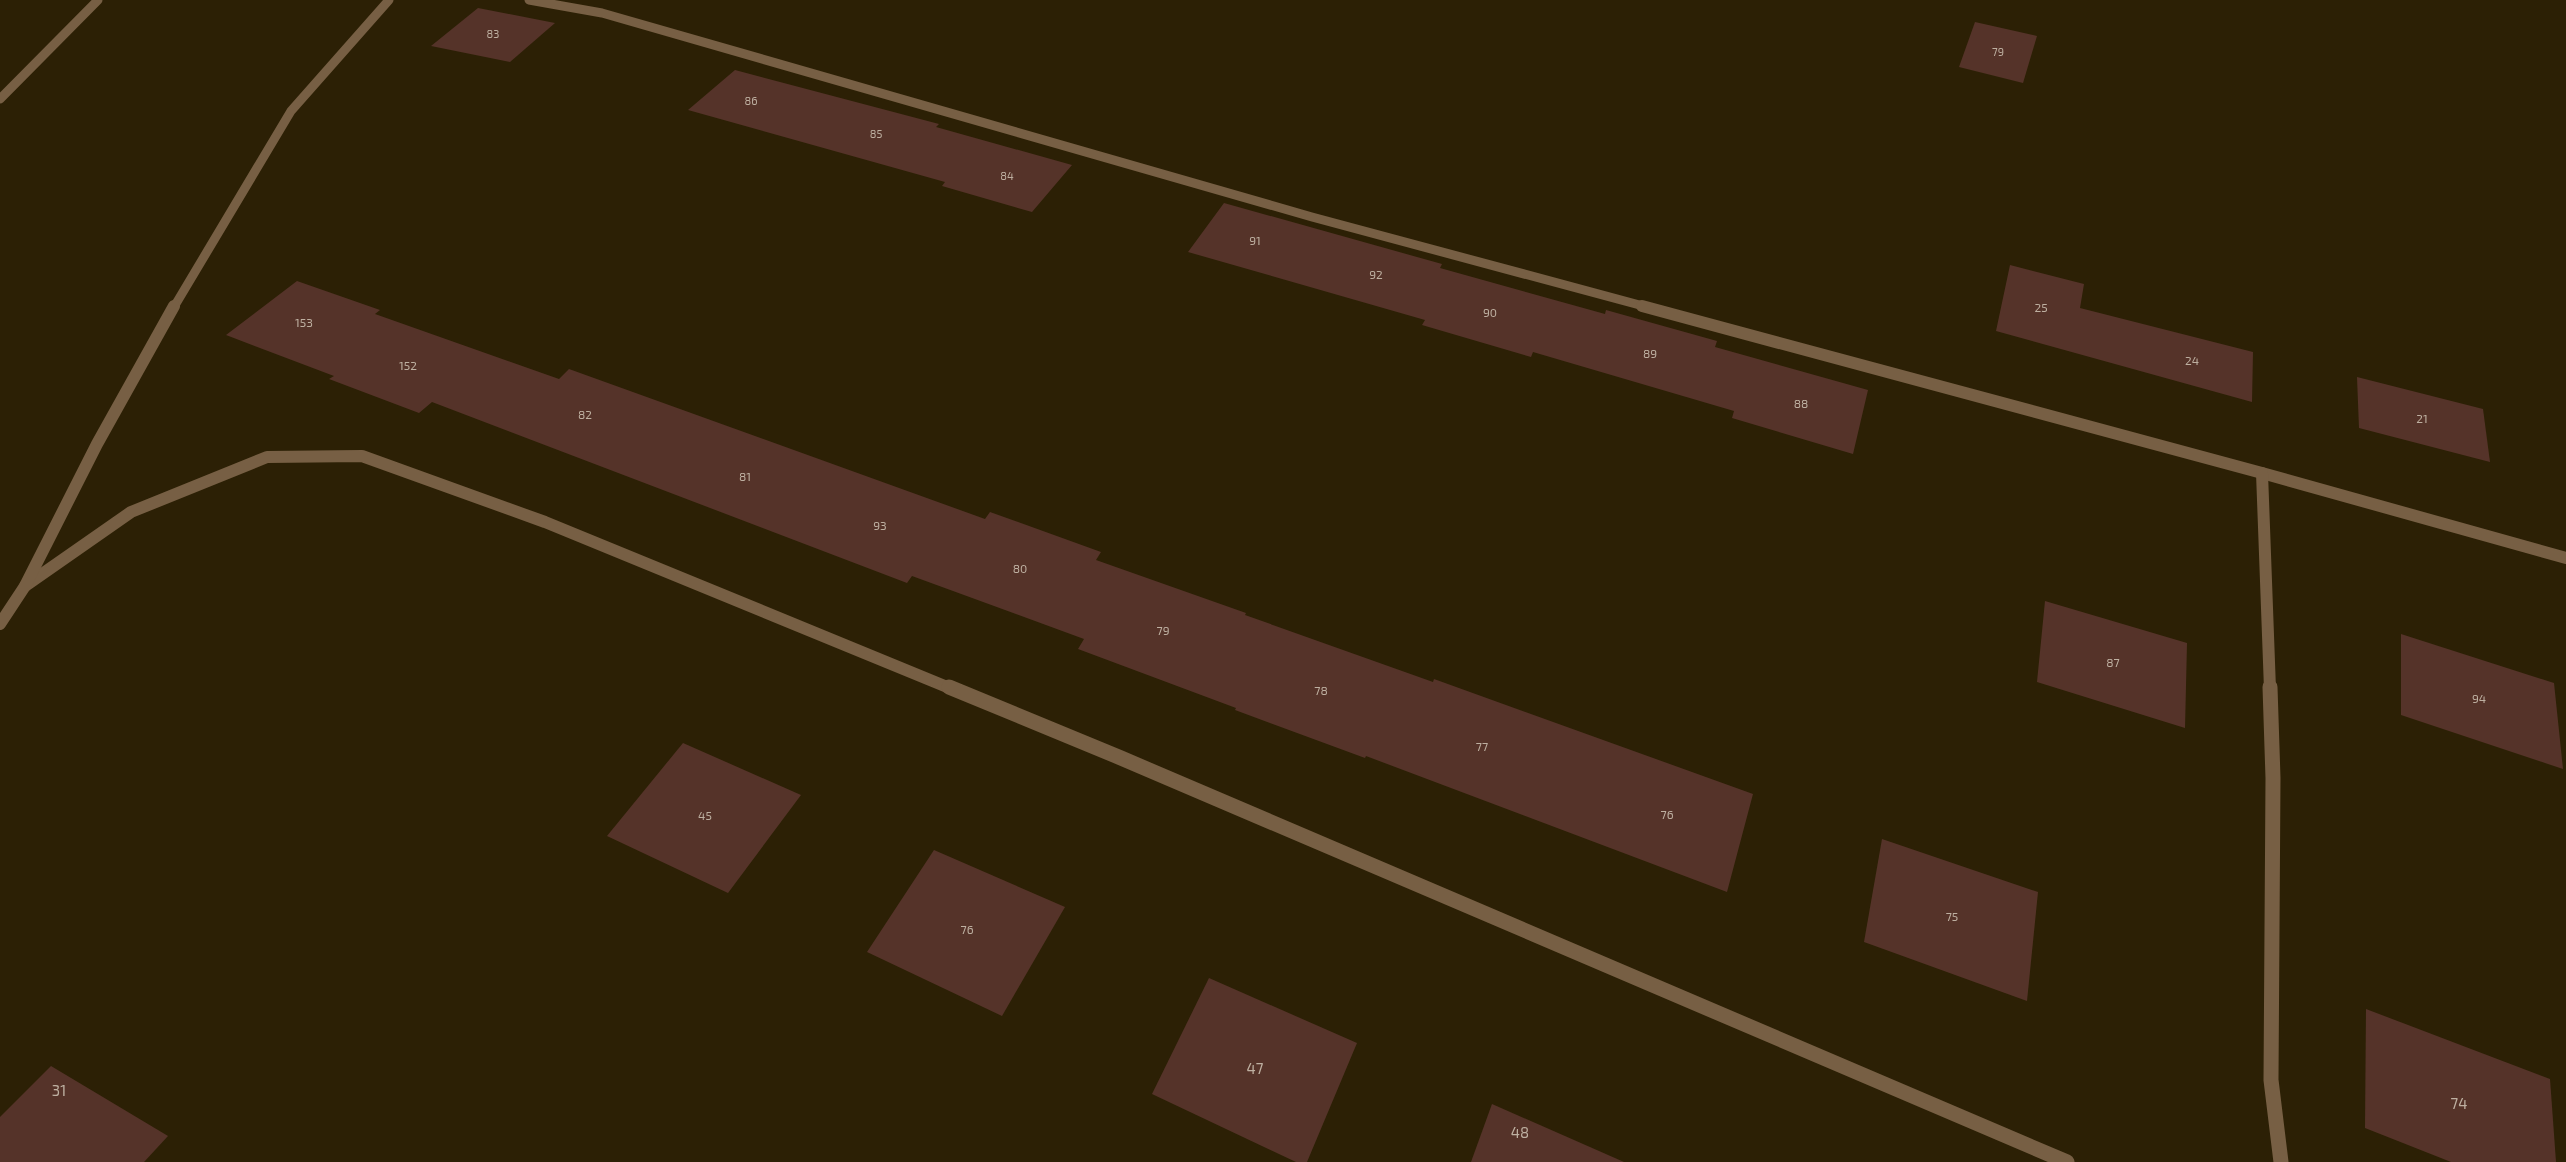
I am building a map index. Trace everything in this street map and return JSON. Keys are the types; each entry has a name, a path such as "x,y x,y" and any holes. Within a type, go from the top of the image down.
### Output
{"street":[{"path":"0,99 98,0"},
{"path":"0,624 26,586 97,444 194,271 291,111 389,0"},
{"path":"529,0 602,13 1312,217 2262,473 2566,558"},
{"path":"26,586 131,512 267,457 362,456 545,522 1121,758 2067,1162"},
{"path":"2262,473 2273,778 2271,1080 2281,1162"}],"building":[{"path":"478,8 555,23 510,62 431,46"},
{"path":"1975,22 2037,36 2023,83 1959,67"},
{"path":"735,70 939,124 936,127 1072,165 1032,212 942,186 945,182 688,110"},
{"path":"1224,203 1442,264 1440,268 1605,314 1606,310 1717,341 1715,347 1868,390 1853,454 1732,418 1734,411 1533,352 1531,357 1422,325 1425,320 1188,252"},
{"path":"2010,265 2084,284 2080,308 2253,352 2252,402 1996,331"},
{"path":"297,281 380,310 375,314 559,379 569,369 985,519 990,512 1101,552 1096,560 1433,682 1434,679 1753,794 1727,892 1366,756 1365,758 1235,710 1236,708 1078,649 1084,639 912,576 907,583 432,402 419,413 329,379 334,376 226,335"},
{"path":"2357,377 2483,409 2490,462 2359,428"},
{"path":"2045,601 2187,643 2185,728 2037,682"},
{"path":"2401,634 2554,683 2563,769 2401,715"},
{"path":"683,743 801,795 728,893 607,836"},
{"path":"1882,839 2038,892 2027,1001 1864,942"},
{"path":"934,850 1065,907 1002,1016 867,952"},
{"path":"1209,978 1357,1043 1307,1162 1296,1162 1152,1094"},
{"path":"2366,1009 2550,1079 2556,1162 2451,1162 2365,1128"},
{"path":"51,1066 168,1136 144,1162 0,1162 0,1117"},
{"path":"1492,1104 1624,1162 1471,1162"}]}
